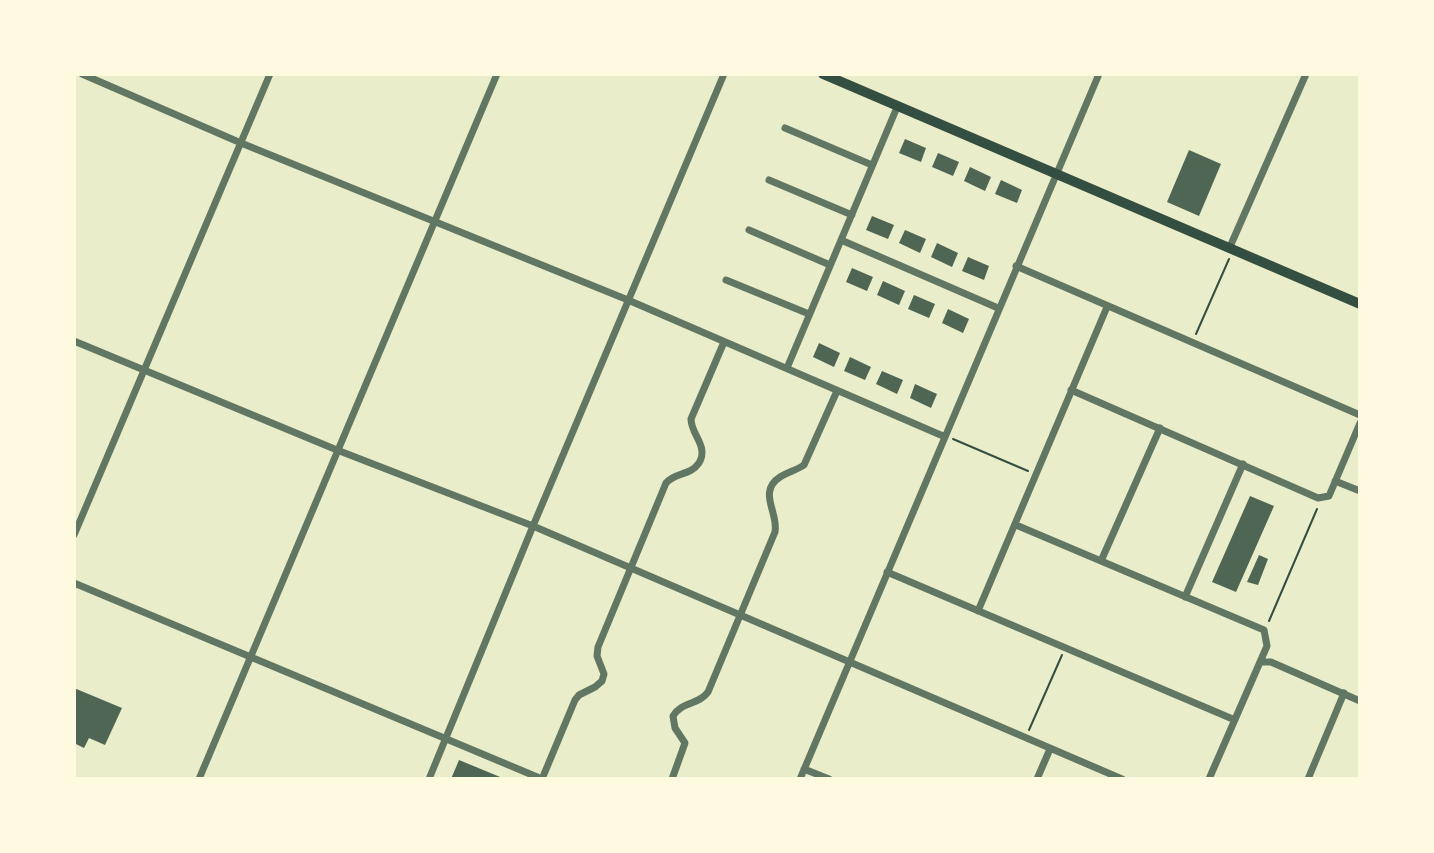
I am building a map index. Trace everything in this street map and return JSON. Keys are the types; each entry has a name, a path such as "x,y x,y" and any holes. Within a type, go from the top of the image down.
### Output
{"main road":[{"path":"823,74 1360,304"}],"street":[{"path":"82,74 241,143 628,300 943,436"},
{"path":"74,535 270,74"},
{"path":"199,779 497,74"},
{"path":"429,779 724,74"},
{"path":"800,779 1099,74"},
{"path":"1231,250 1306,74"},
{"path":"787,368 898,104"},
{"path":"785,128 872,165"},
{"path":"769,180 852,215"},
{"path":"749,230 830,265"},
{"path":"841,240 998,308"},
{"path":"1016,266 1360,415"},
{"path":"726,280 809,314"},
{"path":"978,611 1107,307"},
{"path":"74,341 337,450 533,526 1122,779"},
{"path":"74,583 542,779 575,700 602,681 604,674 596,652 666,483 673,476 691,471 702,457 691,419 724,342"},
{"path":"1071,390 1320,498 1329,496 1360,423"},
{"path":"672,779 685,743 675,728 673,716 682,706 705,696 775,532 776,519 769,504 771,488 781,476 804,465 837,391"},
{"path":"1101,561 1160,428"},
{"path":"1185,597 1243,464"},
{"path":"1335,481 1360,491"},
{"path":"1016,525 1263,629 1267,646 1209,779"},
{"path":"887,572 1235,720"},
{"path":"1260,662 1271,662 1360,701"},
{"path":"1308,779 1344,693"},
{"path":"1037,779 1050,749"},
{"path":"804,769 829,779"}],"path":[{"path":"1193,343 1231,250"},
{"path":"943,436 1036,475"},
{"path":"1263,629 1320,498"},
{"path":"1025,738 1065,648"}],"building":[{"path":"905,139 926,148 921,162 899,153"},
{"path":"1189,150 1221,164 1199,216 1167,202"},
{"path":"938,153 959,162 953,176 932,167"},
{"path":"970,167 991,177 985,191 964,181"},
{"path":"1001,180 1022,190 1017,203 995,194"},
{"path":"872,216 894,225 888,239 866,230"},
{"path":"905,230 926,239 920,253 899,243"},
{"path":"937,243 958,253 952,267 931,257"},
{"path":"968,257 989,266 984,280 962,271"},
{"path":"852,268 873,277 867,291 846,282"},
{"path":"883,281 905,291 899,305 877,295"},
{"path":"914,295 935,304 929,318 908,309"},
{"path":"948,309 969,319 963,333 942,323"},
{"path":"819,343 840,353 834,367 813,357"},
{"path":"850,357 871,367 865,380 844,371"},
{"path":"882,371 903,380 897,394 876,384"},
{"path":"915,384 937,394 931,408 910,398"},
{"path":"1250,496 1274,506 1236,592 1212,582"},
{"path":"1259,555 1268,559 1258,585 1247,582"},
{"path":"74,688 122,708 105,745 89,738 84,748 74,743"},
{"path":"459,760 505,779 451,779"}]}
